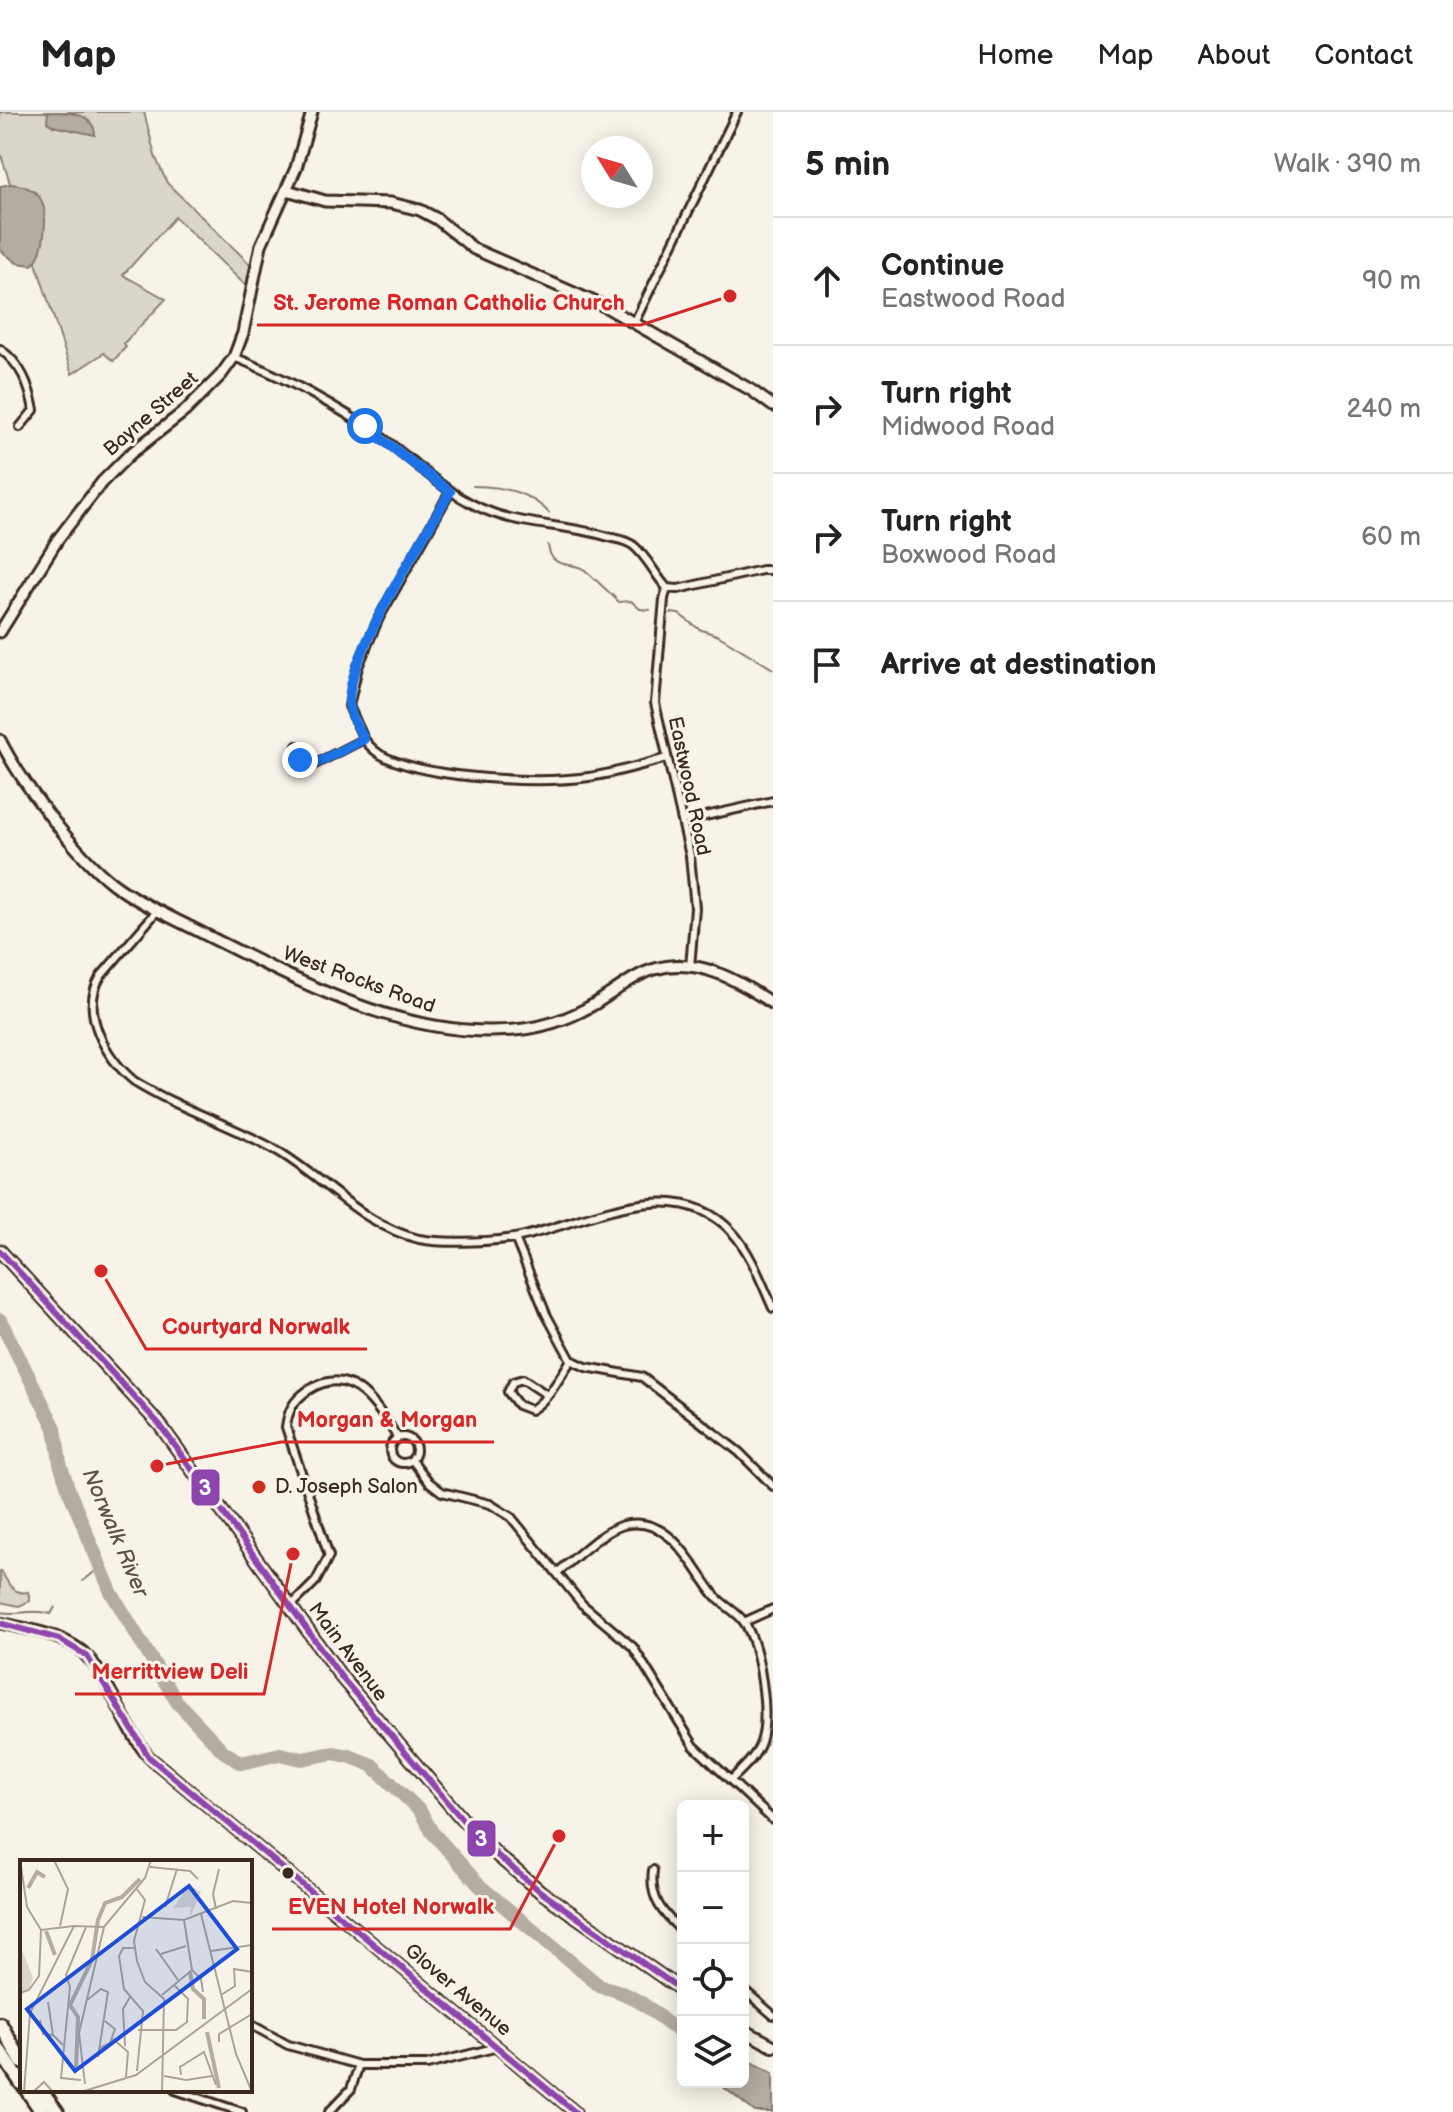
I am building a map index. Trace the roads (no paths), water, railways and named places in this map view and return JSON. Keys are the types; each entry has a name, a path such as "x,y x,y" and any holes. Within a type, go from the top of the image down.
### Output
{"highway":[{"path":"0,2024 20,2059"},
{"path":"0,2051 20,2081"},
{"path":"28,2092 42,2112"},
{"path":"42,2092 57,2112"}],"main road":[{"name":"Main Avenue","path":"0,1251 160,1425 385,1731 463,1820 498,1856 570,1914 677,1987"},
{"path":"749,2033 773,2046"}],"street":[{"name":"Bayne Street","path":"0,632 58,539 102,482 130,454 185,411 213,384 234,357 243,333 261,245 302,151 312,112"},
{"path":"634,323 737,112"},
{"path":"287,190 325,201 391,203 420,210 437,219 474,249 576,292 751,390 773,406"},
{"path":"0,349 20,367 31,393 34,410 20,427"},
{"path":"234,357 268,371 352,417 450,492 495,514 529,523 592,531 627,541 653,566 667,588 678,589 773,570"},
{"path":"450,492 385,605 358,667 349,706 364,739 380,755 398,762 440,771 502,778 549,780 590,777 667,758"},
{"name":"Eastwood Road","path":"667,588 655,703 683,821 695,908 690,967"},
{"path":"297,746 300,760 313,765 364,739"},
{"name":"West Rocks Road","path":"0,740 24,780 92,865 126,893 273,968 399,1018 441,1029 485,1032 551,1025 572,1018 646,972 665,967 712,971 732,979 773,1004"},
{"path":"683,821 773,801"},
{"path":"158,910 94,987 92,1009 98,1034 123,1073 148,1090 276,1150 380,1225 423,1240 515,1238 629,1206 670,1202 695,1207 714,1217 734,1234 773,1308"},
{"path":"515,1238 546,1314 571,1360 586,1367 642,1377 739,1452 773,1486"},
{"path":"547,1395 523,1379 513,1382 508,1392 518,1405 526,1409 537,1407 547,1395 571,1360"},
{"path":"291,1606 316,1581 329,1556 286,1427 291,1406 298,1397 315,1386 336,1381 348,1383 365,1394 398,1438"},
{"path":"405,1437 414,1442 416,1452 410,1461 397,1462 392,1456 392,1444 398,1438 405,1437"},
{"path":"410,1461 442,1492 471,1498 504,1511 582,1604 633,1647 684,1733 718,1770 773,1820"},
{"path":"558,1572 610,1530 624,1524 647,1525 672,1538 717,1598 744,1622 761,1670 764,1728 762,1741 753,1757 731,1780"},
{"path":"744,1622 773,1609"},
{"name":"Glover Avenue","path":"0,1623 52,1635 81,1649 97,1669 130,1731 149,1757 575,2112"},
{"path":"653,1870 651,1883 656,1902 677,1927"},
{"path":"749,1994 773,2015"},
{"path":"252,2025 300,2049 359,2065 427,2065 498,2047"},
{"path":"329,2112 351,2089 359,2065"},
{"path":"181,2092 242,2112"}],"waterway":[{"path":"473,486 494,487 524,495 549,513"},
{"path":"548,545 554,559 586,571 619,602 631,601 640,609 650,610"},
{"path":"671,613 679,614 699,629 719,636 773,669"},
{"name":"Norwalk River","path":"0,1320 55,1428 60,1463 69,1491 111,1592 177,1702 223,1751 241,1763 280,1754 302,1759 333,1753 372,1765 420,1811 432,1832 480,1886 601,1987 633,1998 677,2029"},
{"path":"83,1581 102,1566"},
{"path":"0,1612 51,1614 55,1607"}],"place":[{"name":"St. Jerome Roman Catholic Church","path":"730,296"},
{"name":"Courtyard Norwalk","path":"101,1271"},
{"name":"Morgan & Morgan","path":"157,1466"},
{"name":"D. Joseph Salon","path":"259,1487"},
{"name":"Merrittview Deli","path":"293,1554"},
{"name":"EVEN Hotel Norwalk","path":"559,1836"}]}
